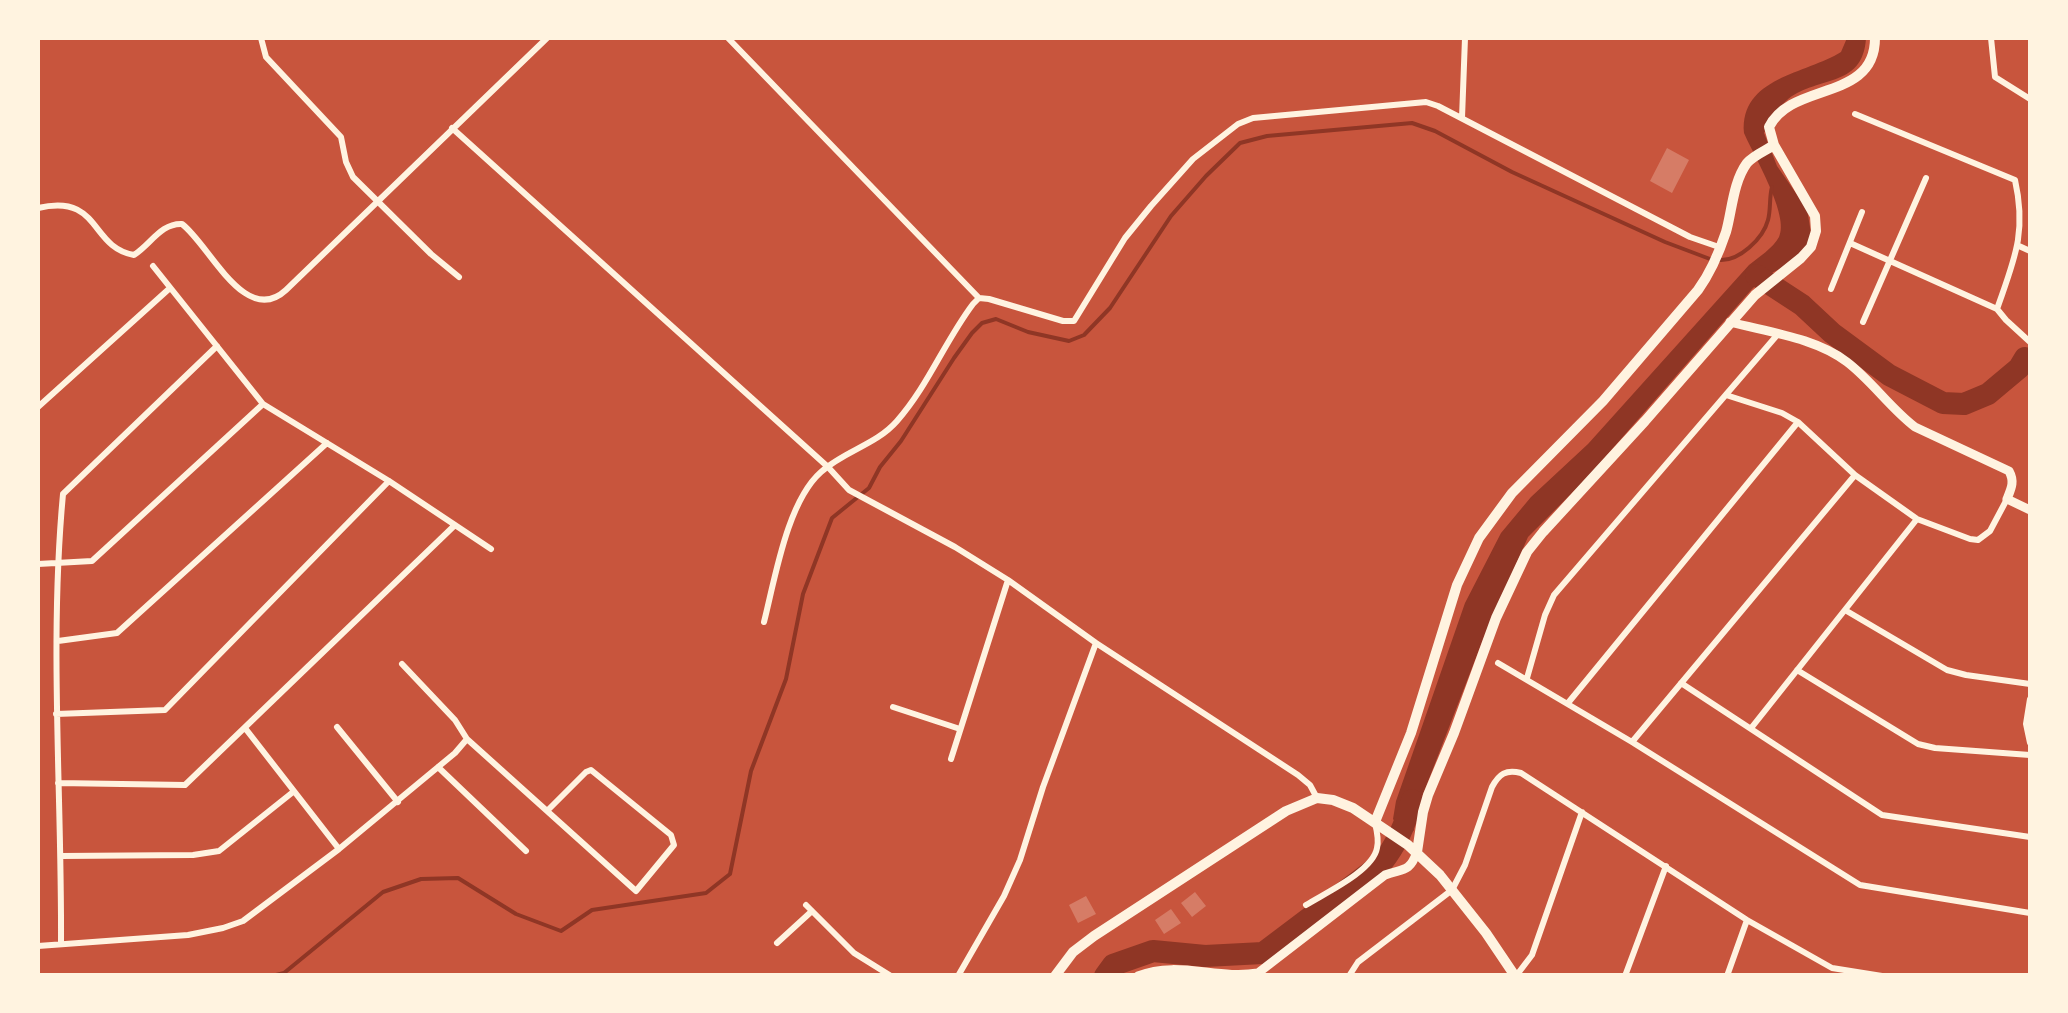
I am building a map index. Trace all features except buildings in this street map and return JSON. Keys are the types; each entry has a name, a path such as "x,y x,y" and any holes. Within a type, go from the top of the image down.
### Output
{"main road":[{"path":"1413,848 1428,795 1496,618 1528,552 1730,322 1765,285 1801,258 1816,238 1811,208 1772,146 1769,127 1792,104 1858,77 1874,52 1875,38"},
{"path":"1376,822 1410,733 1457,585 1479,538 1512,492 1603,401 1698,290 1720,250 1745,166 1772,146"},
{"path":"1055,976 1073,952 1094,936 1286,811 1317,798 1353,808 1413,848 1486,932 1516,976"}],"street":[{"path":"261,38 266,57 341,138 353,176 458,276"},
{"path":"38,208 68,204 96,224 114,247 134,255 166,226 182,224 246,296 280,296 547,38"},
{"path":"728,38 979,298 1064,321 1074,321 1125,238 1193,158 1245,120 1426,102 1720,250"},
{"path":"1462,118 1466,38"},
{"path":"1991,38 1995,77 2030,99"},
{"path":"1855,114 2014,180 2020,216 2019,246 1998,309"},
{"path":"452,128 828,466 849,490 1008,580 1096,643 1298,775 1317,798"},
{"path":"1863,322 1926,178"},
{"path":"1831,289 1862,212"},
{"path":"1850,243 1998,309 2030,342"},
{"path":"2019,246 2030,252"},
{"path":"153,266 263,404 491,549"},
{"path":"38,407 170,288"},
{"path":"764,622 783,545 802,495 828,466 883,436 900,418 966,312 979,298"},
{"path":"1726,395 1798,422 1855,476 1917,519 1978,540 1990,532 2006,499 2012,478 2004,468 1915,427 1840,357 1803,341 1730,322"},
{"path":"1527,678 1554,596 1778,334"},
{"path":"61,944 56,714 57,563 63,494 217,346"},
{"path":"38,564 92,561 263,404"},
{"path":"1567,704 1798,422"},
{"path":"58,641 118,632 327,443"},
{"path":"1632,742 1855,476"},
{"path":"56,714 165,710 389,481"},
{"path":"2006,499 2030,510"},
{"path":"1752,727 1917,519"},
{"path":"58,784 185,785 455,525"},
{"path":"951,759 1008,580"},
{"path":"1845,610 1947,670 2030,684"},
{"path":"958,976 1020,860 1096,643"},
{"path":"1498,663 1860,885 2030,913"},
{"path":"402,664 455,720 467,739 636,890 674,845 671,835 590,770 548,811"},
{"path":"1797,670 1918,744 2030,755"},
{"path":"1682,683 1882,815 2030,837"},
{"path":"2030,700 2026,724 2030,743"},
{"path":"893,707 960,729"},
{"path":"337,727 398,802"},
{"path":"244,728 339,849"},
{"path":"38,946 188,935 243,921 398,802 467,739"},
{"path":"438,766 526,852"},
{"path":"1349,976 1358,962 1452,890 1465,866 1496,778 1512,771 1521,773 1831,972 1882,976"},
{"path":"62,856 193,856 220,852 293,792"},
{"path":"1516,976 1532,955 1582,812"},
{"path":"1306,905 1372,859 1378,844 1376,822"},
{"path":"1138,976 1167,968 1258,973 1385,876 1409,868 1413,848"},
{"path":"1626,976 1666,866"},
{"path":"777,944 809,908 854,954 891,976"},
{"path":"1727,976 1747,920"}],"shaded area":[{"path":"1847,38 1866,38 1856,66 1847,74 1786,101 1764,133 1777,166 1807,209 1812,239 1799,259 1766,276 1752,289 1586,479 1528,537 1482,642 1422,797 1414,830 1411,833 1399,827 1393,819 1396,801 1465,603 1501,533 1779,237 1780,215 1744,133 1746,114 1764,89 1841,52"}],"waterway":[{"path":"272,976 284,973 383,892 421,879 458,878 516,914 561,931 592,910 706,893 730,874 751,771 786,679 803,594 832,518 869,488 954,358 982,323 996,319 1028,332 1069,341 1084,335 1110,308 1171,216 1240,143 1267,136 1412,123 1665,242 1710,259"},
{"path":"1720,260 1742,253 1761,234 1768,220 1772,187"},
{"path":"1756,275 1802,305 1832,333 1889,375 1943,403 1964,404 1988,394 2025,358"},
{"path":"1105,976 1113,965 1153,951 1205,956 1263,953 1381,864 1400,834 1412,800"}]}
